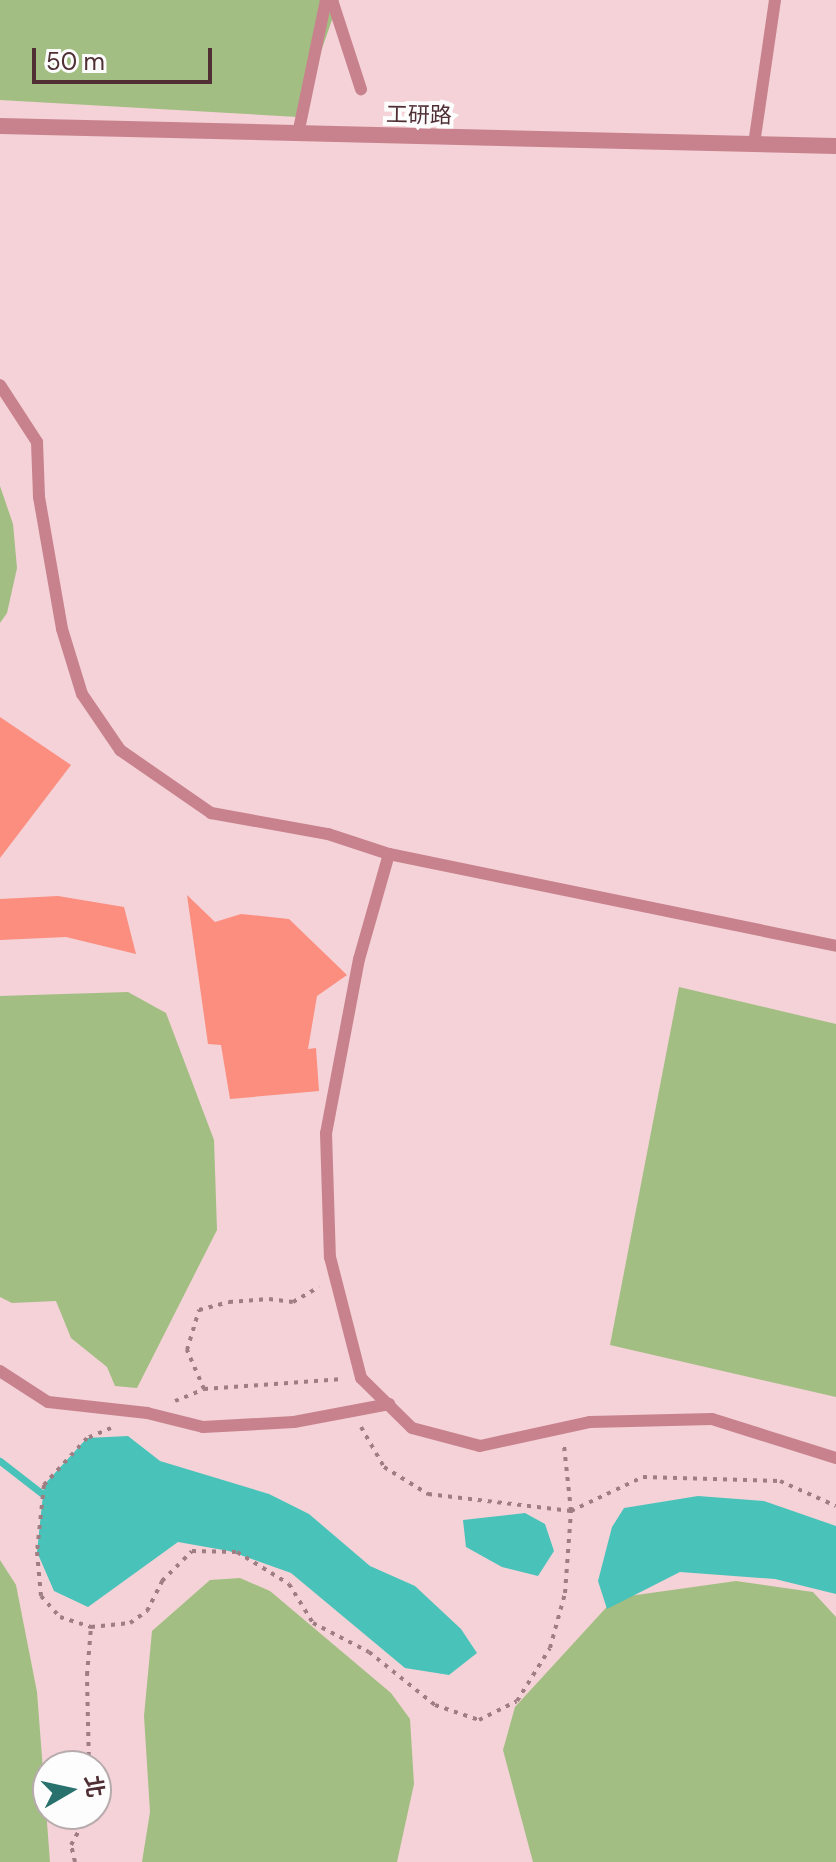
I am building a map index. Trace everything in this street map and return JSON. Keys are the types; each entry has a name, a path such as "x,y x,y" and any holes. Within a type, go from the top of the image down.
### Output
{"street":[{"name":"工研路","path":"0,126 836,146"}],"lane":[{"path":"298,134 326,0"},
{"path":"332,0 361,89"},
{"path":"754,144 775,0"},
{"path":"0,385 37,442 39,497 62,629 82,694 120,750 211,813 328,834 389,854 836,946"},
{"path":"389,854 359,959 326,1133 330,1257 361,1378 412,1428 480,1446 590,1422 712,1419 836,1458"},
{"path":"0,1371 48,1402 147,1413 203,1427 294,1422 389,1404"}],"path":[{"path":"204,1389 187,1350 199,1310 229,1302 269,1299 293,1302 335,1277"},
{"path":"361,1378 204,1389 87,1438 44,1485 37,1552 41,1596 60,1617 91,1627 130,1623 147,1611 162,1581 192,1551 237,1552 289,1584 313,1623 369,1652 435,1705 479,1720 517,1701 550,1648 565,1593 571,1511 562,1428"},
{"path":"352,1411 384,1467 428,1494 571,1511 643,1477 780,1481 836,1506"},
{"path":"89,1750 87,1675 91,1627"},
{"path":"75,1862 71,1845 79,1830"}],"green space":[{"path":"0,0 339,0 298,117 0,100"},
{"path":"0,486 13,524 17,568 7,613 0,623"},
{"path":"679,987 836,1024 836,1397 610,1345"},
{"path":"128,992 166,1013 214,1140 217,1230 137,1388 115,1386 107,1367 71,1338 56,1301 12,1303 0,1297 0,996"},
{"path":"0,1560 16,1585 37,1692 41,1750 32,1750 32,1830 48,1830 50,1862 0,1862"},
{"path":"240,1578 270,1591 391,1693 410,1719 414,1784 397,1862 142,1862 150,1812 144,1716 152,1631 210,1580"},
{"path":"736,1581 813,1592 836,1617 836,1862 533,1862 503,1750 515,1707 615,1598"}],"water":[{"path":"128,1436 160,1461 269,1494 309,1514 370,1566 415,1586 461,1629 477,1653 449,1675 405,1668 291,1573 229,1551 178,1542 88,1607 54,1591 37,1552 44,1485 87,1438"},
{"path":"698,1496 764,1501 836,1526 836,1594 775,1579 680,1572 607,1609 598,1581 612,1527 624,1508"},
{"path":"525,1513 545,1524 554,1551 538,1576 502,1567 466,1547 463,1520"}],"building":[{"path":"0,717 71,765 0,858"},
{"path":"187,895 215,922 241,914 289,919 347,975 317,996 308,1049 316,1048 319,1091 230,1099 221,1045 208,1044"},
{"path":"58,896 124,907 136,954 66,937 0,940 0,899"}],"waterway":[{"path":"0,1461 49,1499"}]}
